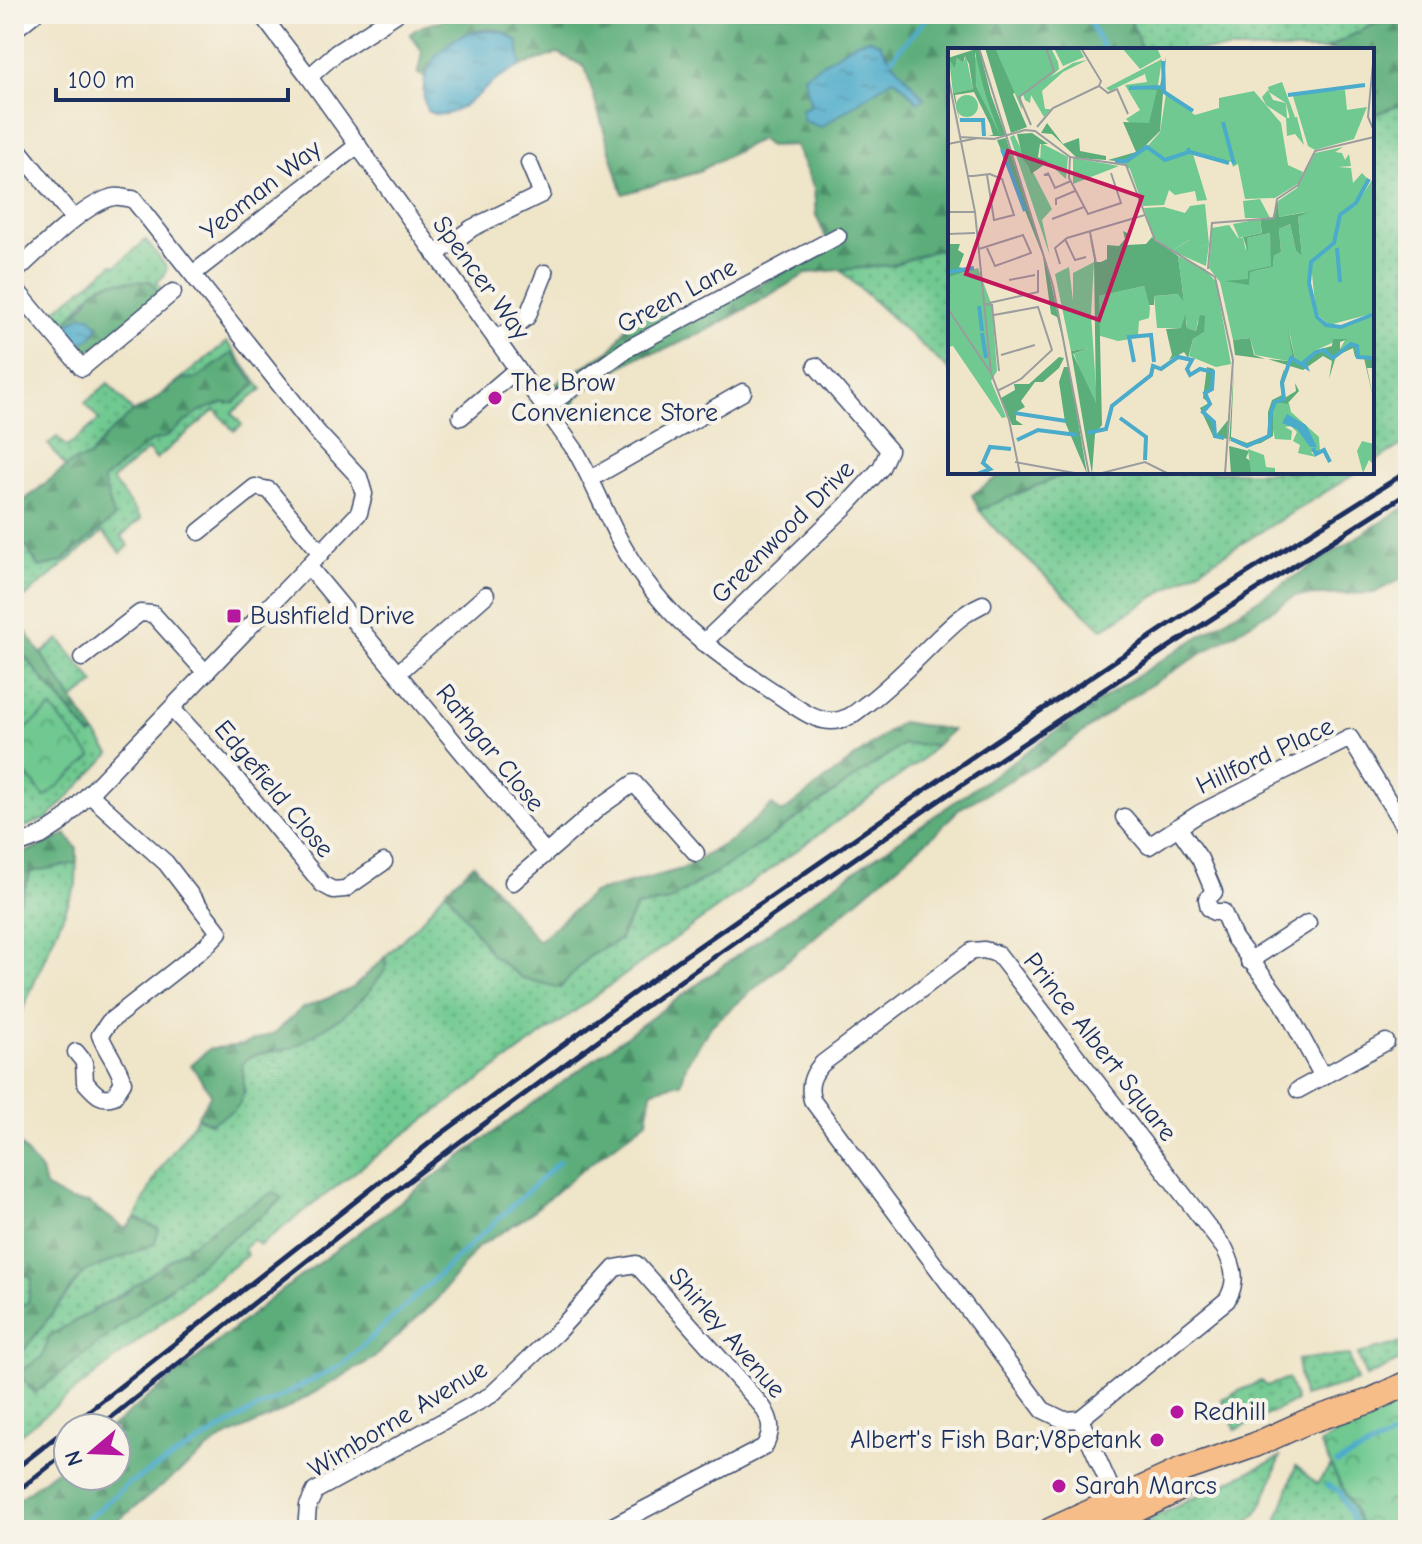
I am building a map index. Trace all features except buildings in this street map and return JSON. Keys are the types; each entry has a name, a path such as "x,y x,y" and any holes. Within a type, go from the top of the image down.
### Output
{"main road":[{"path":"1051,1530 1180,1471 1255,1445 1306,1422 1370,1401 1408,1383"},
{"path":"1095,1530 1187,1485 1255,1445"}],"street":[{"path":"14,30 34,14"},
{"name":"Spencer Way","path":"261,14 545,408 592,478 622,545 641,576 660,602 703,643 815,718 833,722 849,717 878,695 957,619 983,604"},
{"path":"309,77 336,53 396,14"},
{"path":"14,144 74,219"},
{"name":"Yeoman Way","path":"194,273 358,145"},
{"path":"435,255 472,228 542,194 529,163"},
{"path":"14,273 74,219 114,197 133,199 318,433 359,477 364,494 359,513 61,823 41,836 14,846"},
{"name":"Green Lane","path":"545,408 627,349 838,236"},
{"path":"496,340 527,317 545,273"},
{"path":"14,287 82,368 173,292"},
{"name":"Greenwood Drive","path":"703,643 846,506 881,468 889,450 816,366"},
{"path":"461,417 517,369"},
{"path":"592,478 743,392"},
{"path":"199,532 255,487 269,490 321,553"},
{"name":"Rathgar Close","path":"309,567 546,853"},
{"path":"398,673 486,595"},
{"path":"82,658 140,613 153,614 206,673"},
{"name":"Edgefield Close","path":"172,709 233,775 322,884 333,890 345,889 384,862"},
{"name":"Hillford Place","path":"1124,817 1154,852 1178,827 1200,813 1350,738 1408,833"},
{"name":"Rathgar Close","path":"513,882 601,806 634,783 696,853"},
{"path":"76,1052 84,1062 85,1082 98,1096 106,1099 114,1096 123,1082 119,1065 105,1048 100,1035 109,1022 206,946 219,932 166,863 89,794"},
{"path":"1178,827 1200,859 1214,892 1207,899 1208,907 1214,912 1223,912 1234,938 1249,961 1283,1003 1323,1077"},
{"path":"1249,961 1308,923"},
{"name":"Prince Albert Square","path":"972,951 998,954 1225,1249 1235,1269 1233,1289 1227,1300 1080,1419 1064,1420 1043,1410 812,1100 809,1089 816,1070 823,1063 972,951"},
{"path":"1298,1090 1386,1042"},
{"name":"Wimborne Avenue","path":"306,1530 308,1506 315,1491 491,1395 557,1332 615,1268 636,1264"},
{"name":"Shirley Avenue","path":"605,1530 764,1447 770,1436 771,1420 762,1406 636,1264"},
{"path":"1080,1419 1116,1500"}],"green space":[{"path":"453,14 466,14 475,19 485,14 494,18 500,14 1128,14 1141,48 948,48 948,246 892,265 808,273 708,330 664,350 640,356 600,379 576,398 574,408 564,415 546,390 613,348 629,322 657,306 672,306 682,326 830,247 816,215 814,188 795,145 769,146 760,139 695,173 623,194 585,67 559,53 521,66 517,42 503,32 489,29 467,35 456,42 438,58 424,77 418,74 422,51 410,34 420,27"},
{"path":"1128,14 1408,14 1408,17 1374,24 1328,48 1141,48"},
{"path":"1408,17 1408,102 1374,114 1374,48 1328,48 1374,24"},
{"path":"1408,102 1408,441 1374,462 1374,114"},
{"path":"146,240 167,268 157,282 161,287 160,296 150,281 105,284 82,303 61,335 47,317"},
{"path":"948,246 948,369 840,270 892,265"},
{"path":"151,281 160,296 86,355 79,355 61,335 67,321 100,286 114,282"},
{"path":"227,342 262,389 232,413 242,425 234,431 215,410 156,459 148,450 112,480 141,519 121,536 129,546 121,553 103,532 14,606 14,509 66,467 48,444 57,437 67,447 99,420 85,403 108,383 133,412 148,405"},
{"path":"232,353 256,384 234,403 223,403 200,411 166,437 150,442 103,480 114,518 61,562 39,567 19,535 15,508 71,463 89,457 107,435 133,412 148,405 182,379 198,378"},
{"path":"1001,474 1065,474 979,510 972,495"},
{"path":"1065,474 1355,474 1102,629 997,531 979,510"},
{"path":"1408,505 1408,575 1374,593 1295,596 1128,699 1047,759 959,809 938,831 712,1025 687,1063 681,1083 652,1090 647,1121 526,1217 478,1247 436,1300 374,1358 279,1413 220,1440 106,1530 14,1530 14,1503 52,1473 52,1492 132,1492 130,1412 277,1294 506,1123 832,887 1124,684"},
{"path":"14,614 95,733 91,736 14,644"},
{"path":"59,639 95,683 73,700 41,654"},
{"path":"14,644 90,736 95,733 110,754 48,818 14,831"},
{"path":"51,708 92,757 45,797 14,760 14,739"},
{"path":"901,722 952,730 936,745 903,744 746,854 668,901 636,907 619,940 589,956 560,988 522,978 492,955 446,890 474,864 538,941 593,893 682,869 733,839 772,805 782,813"},
{"path":"903,744 936,745 920,761 397,1140 260,1245 253,1239 244,1247 247,1255 14,1439 14,1363 84,1272 154,1244 158,1229 135,1218 158,1172 197,1118 210,1123 245,1092 242,1064 250,1056 292,1048 343,1016 366,995 386,969 385,957 446,890 492,955 560,988 589,956 619,940 636,907 668,901 746,854","holes":["282,1200 219,1248 18,1373 42,1357 49,1336"]},
{"path":"66,834 77,849 76,885 14,1030 14,856"},
{"path":"66,834 77,849 77,863 31,872 20,900 14,902 14,856"},
{"path":"385,957 386,969 366,995 343,1016 292,1048 250,1056 242,1064 244,1087 237,1107 210,1123 197,1117 211,1094 191,1065 209,1049 241,1045 275,1033 301,1009 353,988"},
{"path":"14,1138 41,1171 45,1187 70,1201 89,1203 126,1229 135,1218 159,1229 154,1244 84,1272 14,1363 14,1307 28,1303 32,1277 14,1270"},
{"path":"274,1192 282,1199 35,1393 18,1373 42,1357 49,1336 125,1293 226,1219"},
{"path":"14,1270 32,1276 28,1303 14,1307"},
{"path":"1408,1341 1408,1357 1366,1377 1358,1354"},
{"path":"1349,1355 1357,1381 1303,1397 1297,1360"},
{"path":"1288,1379 1296,1401 1236,1430 1222,1399 1261,1381 1266,1386"},
{"path":"1408,1397 1408,1530 1364,1530 1320,1444 1359,1420"},
{"path":"1280,1457 1260,1508 1246,1525 1237,1530 1164,1530 1149,1523 1148,1520"},
{"path":"1296,1466 1317,1484 1331,1466 1360,1523 1350,1530 1274,1530"}],"water":[{"path":"503,32 518,42 521,66 456,111 437,114 427,111 425,80 439,53 464,35"},
{"path":"868,39 880,43 924,98 919,102 893,79 821,127 804,121 801,110 811,105 804,76 857,42"},
{"path":"81,316 90,316 98,326 91,338 80,344 67,329 71,322"}],"waterway":[{"path":"892,58 930,14"},
{"path":"1085,14 1104,48"},
{"path":"74,1530 128,1484 252,1411 342,1365 559,1162"},
{"path":"1337,1463 1408,1429"},
{"path":"1327,1485 1339,1491 1358,1530"}],"railway":[{"path":"14,1470 441,1134 679,960 1222,589 1408,471"},
{"path":"118,1412 408,1181 687,976 1044,730 1408,493"},
{"path":"14,1494 52,1464"}],"place":[{"name":"The Brow Convenience Store","path":"495,398"},
{"name":"Bushfield Drive","path":"234,616"},
{"name":"Redhill","path":"1177,1412"},
{"name":"Albert's Fish Bar;V8petank","path":"1157,1440"},
{"name":"Sarah Marcs","path":"1059,1486"}]}
